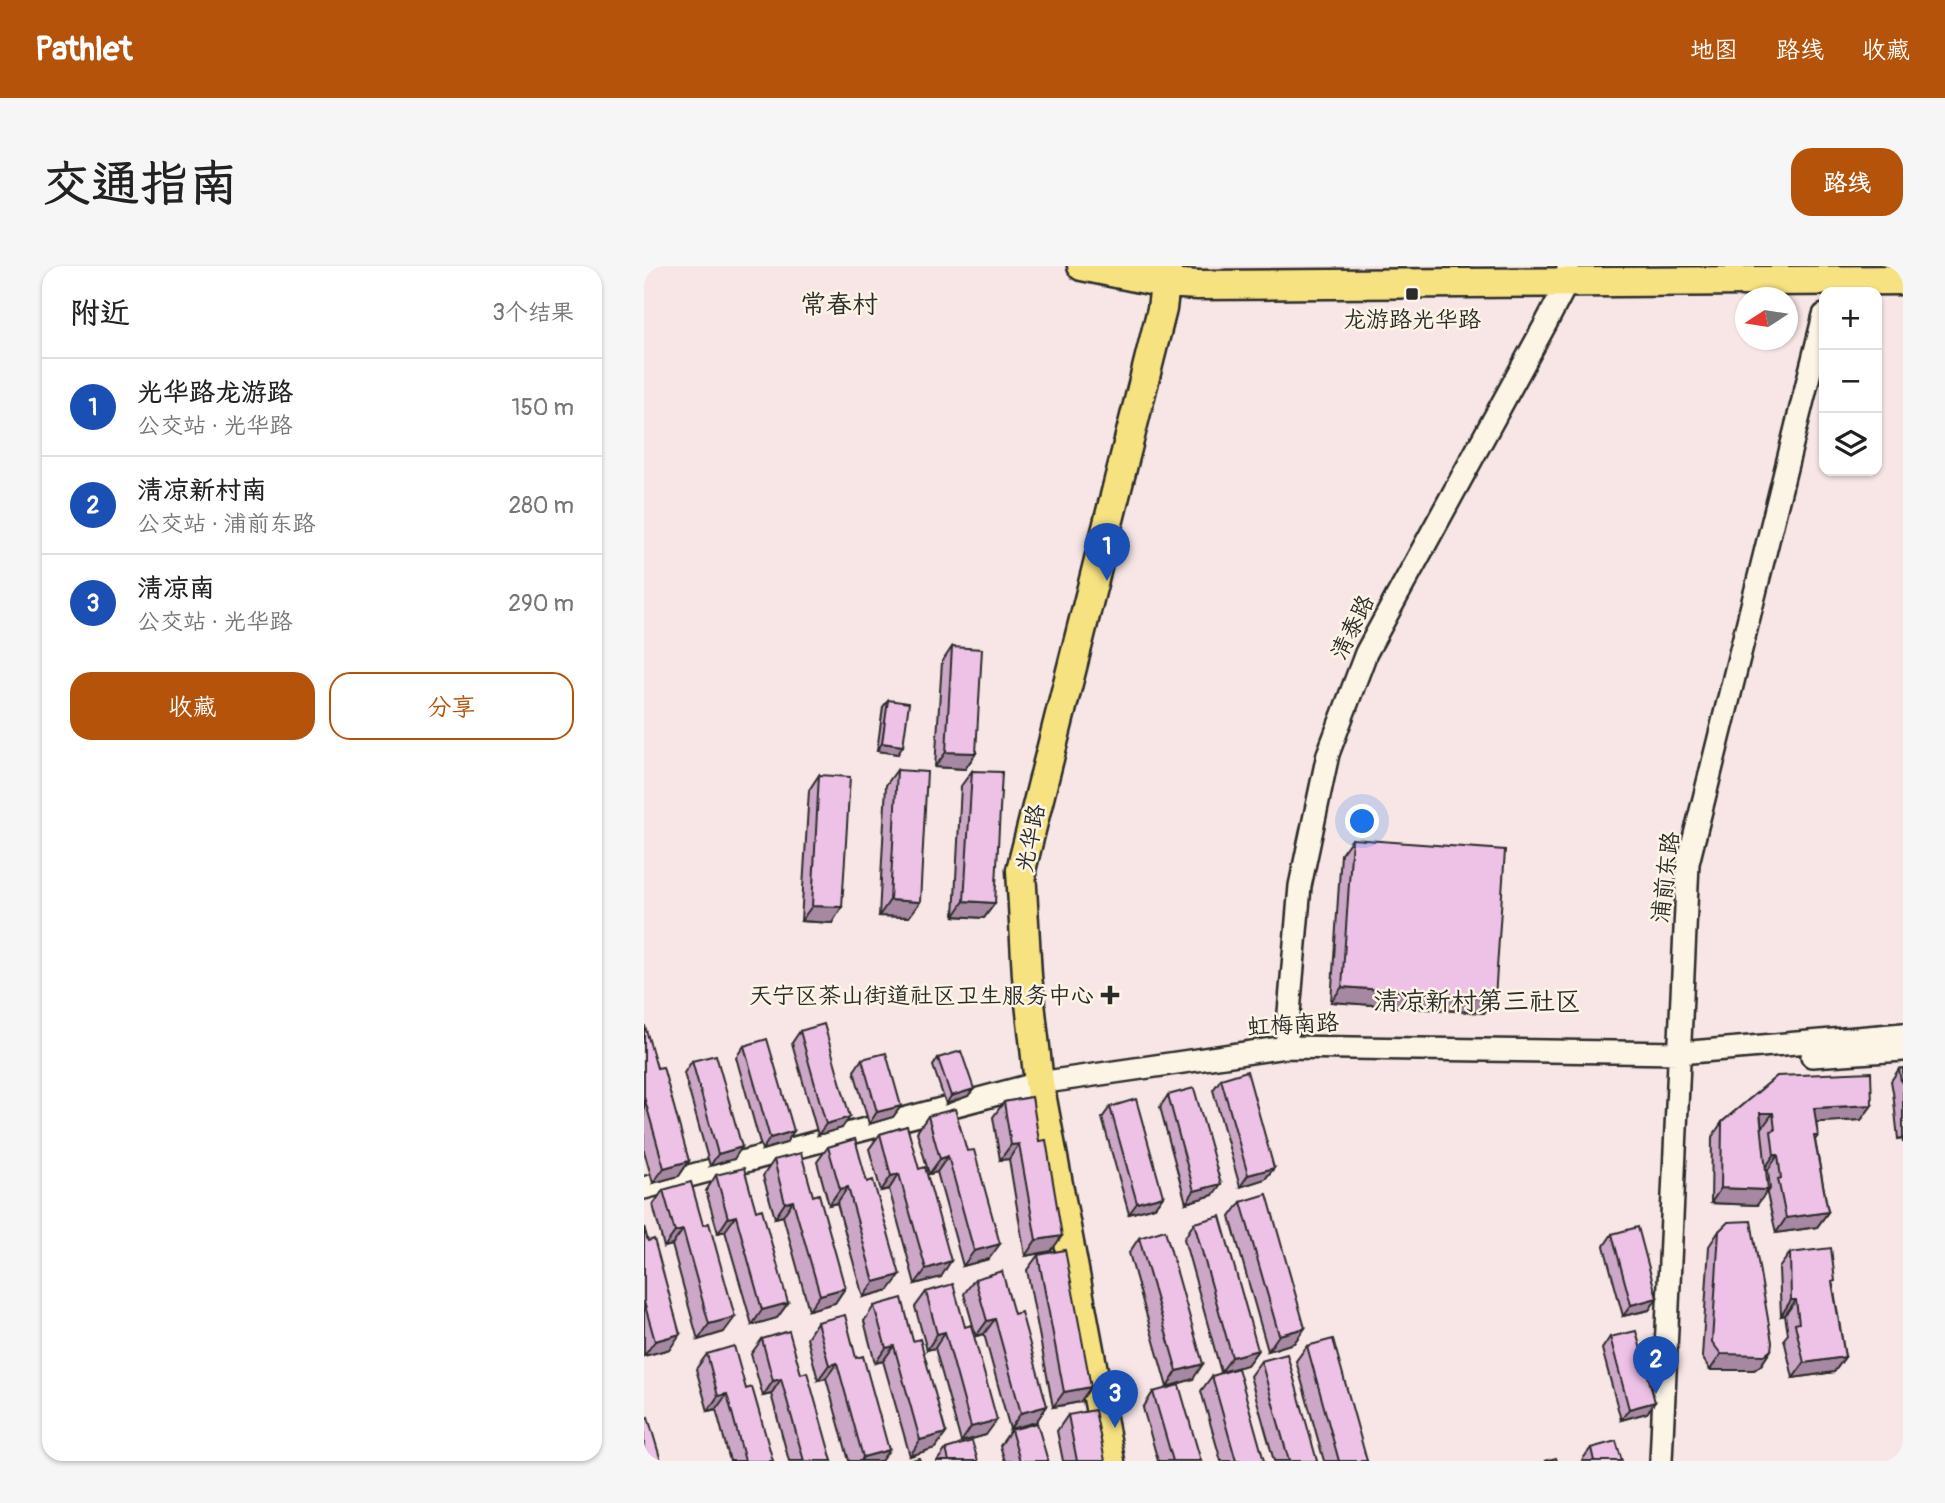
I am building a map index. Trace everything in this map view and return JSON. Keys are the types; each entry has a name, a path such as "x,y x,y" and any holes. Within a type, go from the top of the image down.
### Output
{"main road":[{"path":"1082,266 1169,272 1283,266"},
{"path":"1169,272 1198,285 1568,273 1903,280"},
{"name":"光华路","path":"1111,1461 1039,1083 1027,976 1021,870 1169,272"}],"street":[{"name":"清泰路","path":"1286,1046 1300,886 1328,754 1366,653 1568,273"},
{"name":"浦前东路","path":"1661,1461 1688,863 1819,335"},
{"name":"虹梅南路","path":"644,1188 1039,1083 1286,1046 1679,1053 1903,1034"},
{"name":"虹梅南路","path":"1679,1053 1712,1062 1903,1050"}],"building":[{"path":"952,647 982,649 976,753 946,752"},
{"path":"888,700 909,703 903,746 882,743"},
{"path":"897,770 927,772 920,902 890,900"},
{"path":"972,771 1002,772 995,903 964,901"},
{"path":"819,775 850,777 842,907 812,906"},
{"path":"1352,839 1505,850 1495,998 1342,987"},
{"path":"824,1024 850,1117 826,1124 800,1031"},
{"path":"644,1026 657,1068 663,1067 689,1161 664,1168 644,1097"},
{"path":"767,1039 794,1131 770,1138 744,1046"},
{"path":"961,1051 974,1089 951,1096 938,1058"},
{"path":"886,1053 901,1106 877,1112 862,1059"},
{"path":"716,1055 742,1147 718,1154 692,1061"},
{"path":"1903,1068 1903,1078 1901,1081 1899,1069"},
{"path":"1247,1071 1274,1168 1248,1175 1221,1079"},
{"path":"1871,1072 1872,1105 1814,1108 1818,1136 1814,1136 1828,1212 1786,1218 1778,1179 1781,1178 1778,1155 1774,1155 1771,1131 1775,1130 1773,1113 1760,1113 1768,1190 1721,1188 1722,1122 1777,1076"},
{"path":"1194,1088 1221,1184 1194,1191 1168,1095"},
{"path":"1032,1097 1039,1141 1046,1140 1062,1236 1036,1240 1019,1144 1011,1145 1004,1102"},
{"path":"1136,1099 1163,1196 1137,1203 1110,1107"},
{"path":"955,1109 967,1151 974,1150 1000,1244 974,1251 948,1156 940,1159 928,1116"},
{"path":"907,1126 919,1169 925,1167 951,1261 926,1269 899,1174 891,1176 880,1134"},
{"path":"855,1139 867,1182 873,1180 900,1275 874,1282 848,1187 840,1189 828,1147"},
{"path":"801,1153 813,1196 819,1194 845,1288 820,1295 793,1201 785,1203 774,1160"},
{"path":"744,1168 756,1211 762,1209 788,1303 762,1310 736,1216 728,1218 716,1175"},
{"path":"691,1182 703,1225 709,1223 735,1317 709,1324 683,1230 675,1232 663,1190"},
{"path":"1267,1194 1305,1328 1279,1335 1241,1202"},
{"path":"1220,1216 1258,1350 1232,1357 1194,1223"},
{"path":"1751,1221 1772,1342 1771,1350 1765,1355 1721,1354 1712,1342 1719,1231 1728,1222"},
{"path":"644,1227 648,1241 654,1239 680,1334 655,1341 644,1302"},
{"path":"1638,1227 1657,1298 1631,1305 1612,1234"},
{"path":"1165,1230 1203,1364 1177,1371 1139,1238"},
{"path":"1831,1248 1835,1281 1832,1282 1845,1357 1804,1363 1795,1324 1799,1323 1796,1300 1791,1300 1790,1253"},
{"path":"1065,1250 1091,1387 1064,1392 1038,1255"},
{"path":"1002,1271 1014,1314 1021,1312 1047,1406 1021,1413 995,1319 987,1321 975,1279"},
{"path":"953,1284 965,1327 971,1325 997,1420 971,1427 945,1332 937,1334 926,1292"},
{"path":"902,1298 913,1341 920,1339 946,1433 920,1440 894,1346 886,1348 874,1306"},
{"path":"845,1315 856,1358 863,1356 889,1450 863,1457 837,1363 829,1365 817,1322"},
{"path":"789,1331 801,1374 807,1372 832,1461 804,1461 781,1379 773,1381 762,1339"},
{"path":"1636,1331 1655,1402 1629,1409 1610,1337"},
{"path":"1333,1339 1367,1461 1339,1461 1307,1346"},
{"path":"734,1346 746,1389 752,1387 773,1461 745,1461 727,1394 718,1396 707,1354"},
{"path":"1287,1354 1317,1461 1289,1461 1261,1361"},
{"path":"1238,1368 1264,1461 1236,1461 1212,1376"},
{"path":"1179,1385 1201,1461 1173,1461 1153,1392"},
{"path":"1095,1410 1105,1461 1077,1461 1068,1415"},
{"path":"648,1417 661,1461 644,1461 644,1419"},
{"path":"1037,1423 1048,1461 1020,1461 1011,1430"},
{"path":"972,1441 978,1461 949,1461 946,1449"},
{"path":"1616,1441 1622,1461 1594,1461 1591,1448"}],"place":[{"name":"龙游路光华路","path":"1412,294"},
{"name":"光华路龙游路","path":"1107,581"},
{"name":"天宁区茶山街道社区卫生服务中心","path":"1110,995"},
{"name":"清凉新村南","path":"1656,1394"},
{"name":"清凉南","path":"1115,1428"}],"district":[{"name":"常春村","path":"839,304"},
{"name":"清凉新村第三社区","path":"1477,1001"}]}
